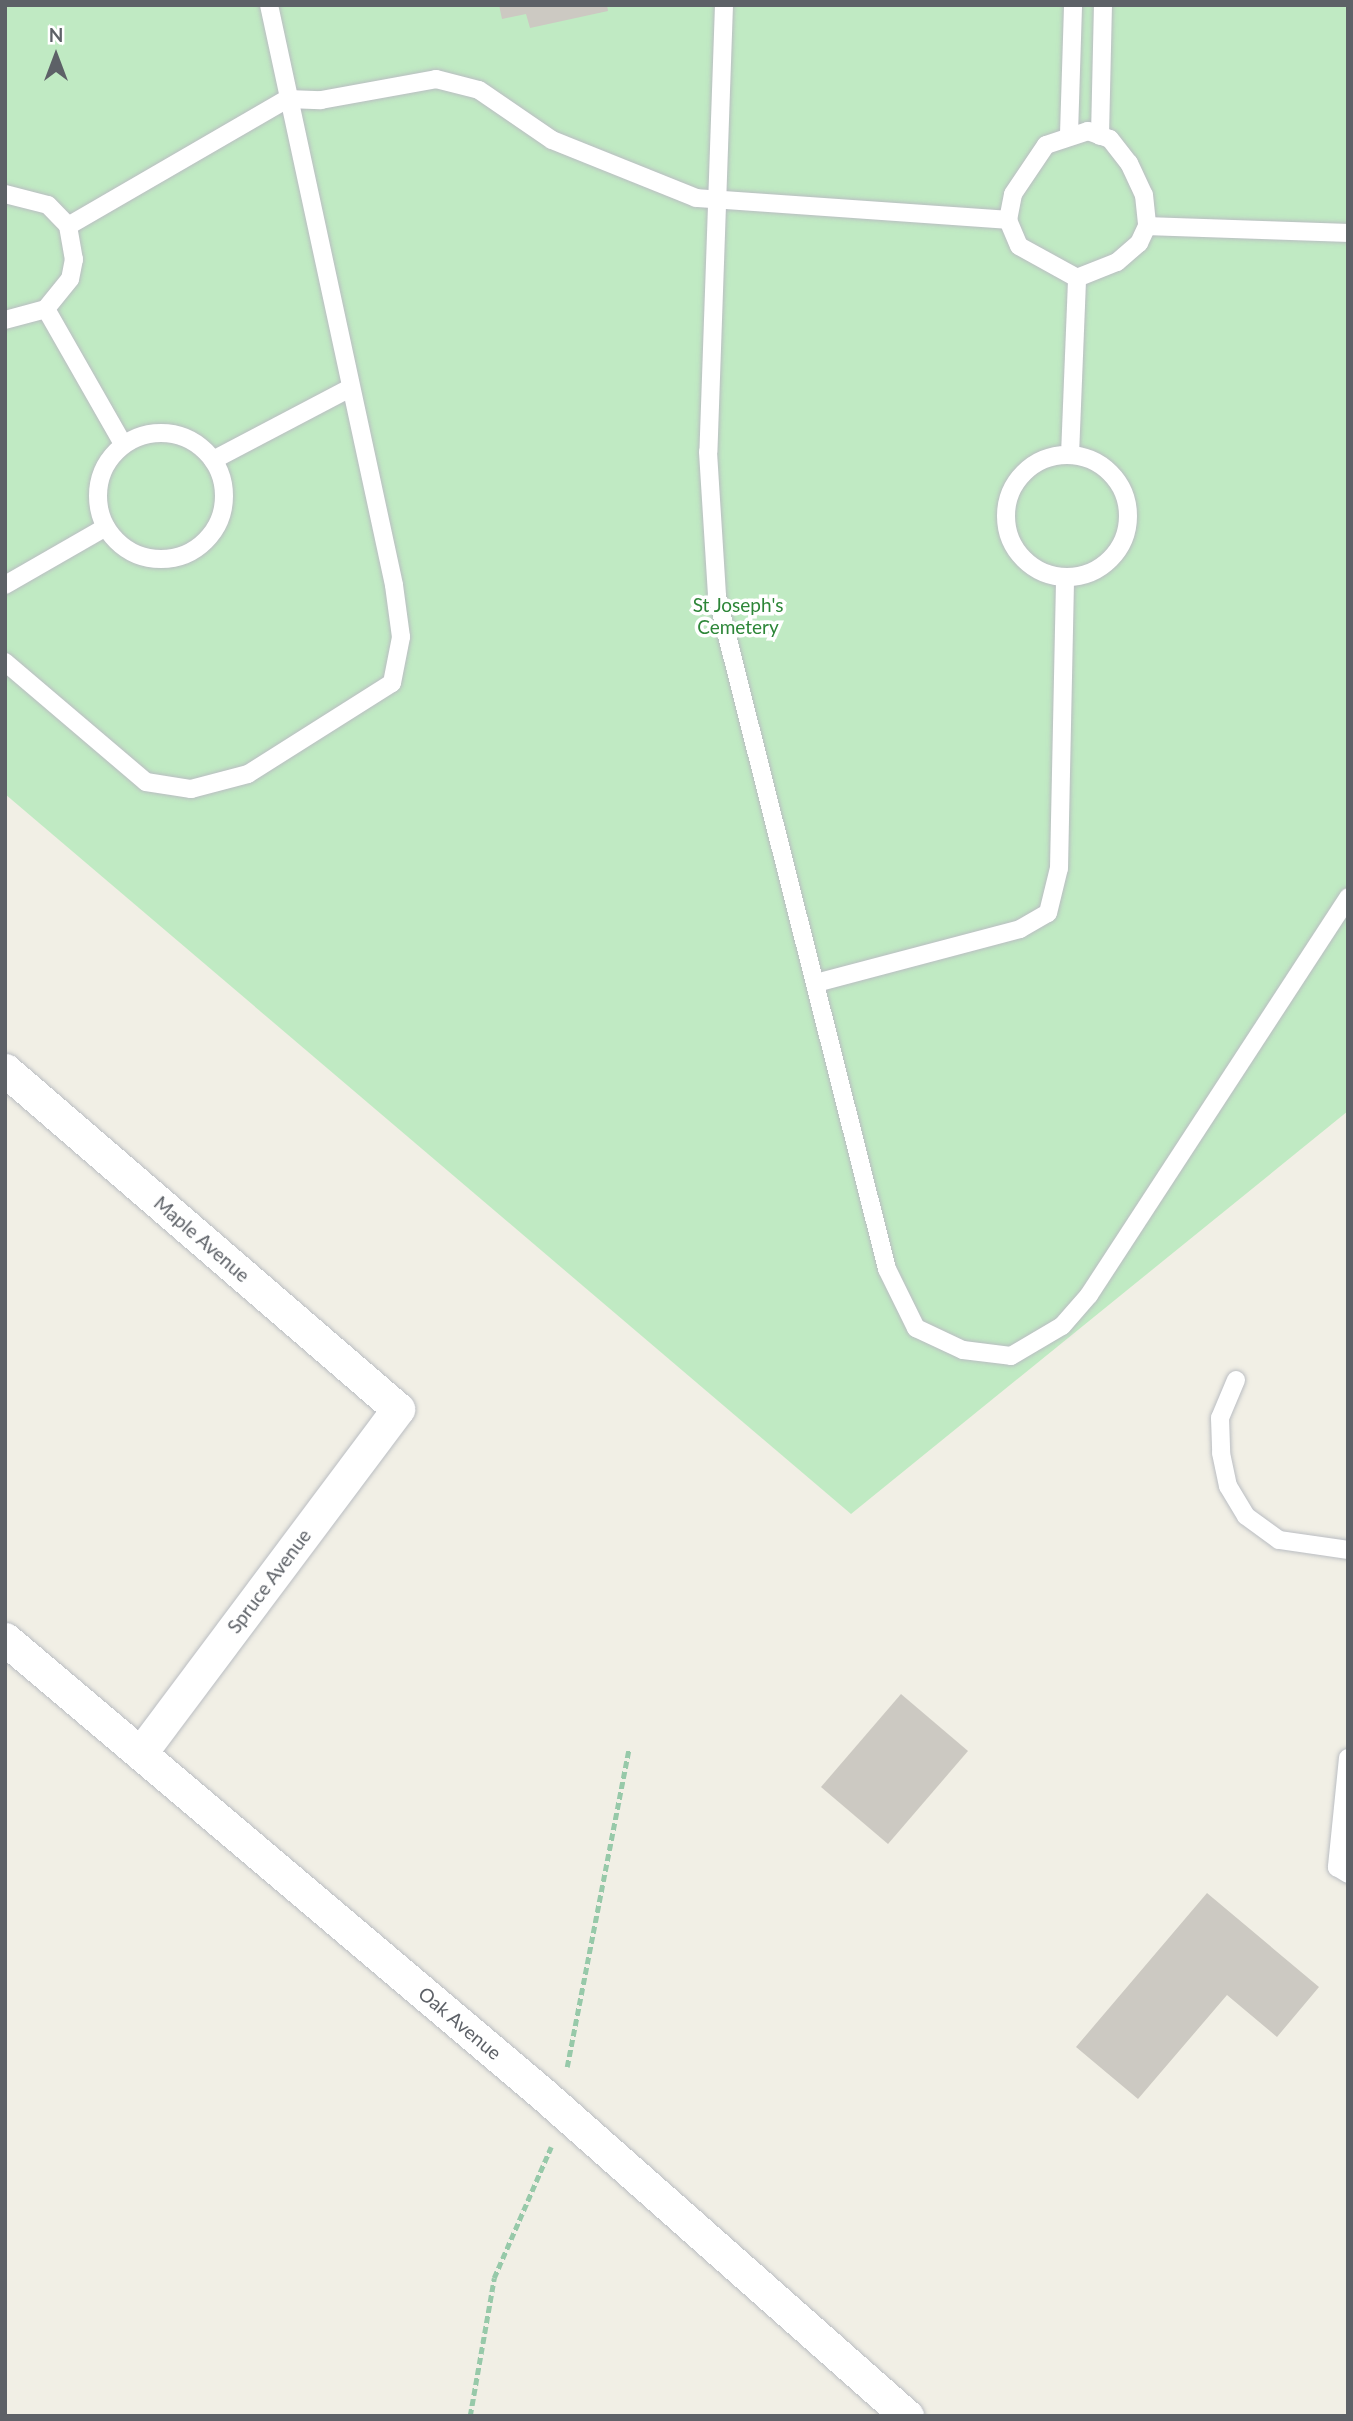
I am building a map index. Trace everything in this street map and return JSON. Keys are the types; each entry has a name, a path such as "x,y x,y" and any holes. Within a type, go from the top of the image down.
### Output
{"street":[{"name":"Maple Avenue","path":"5,1070 398,1409"},
{"name":"Spruce Avenue","path":"141,1753 398,1409"},
{"name":"Oak Avenue","path":"5,1639 533,2085 907,2416"}],"lane":[{"path":"5,662 146,782 191,789 248,774 392,683 401,636 269,5"},
{"path":"724,5 708,452 717,596 899,1300 916,1328 963,1350 1011,1356 1043,1341 1088,1295 1348,897"},
{"path":"1069,134 1073,5"},
{"path":"1100,136 1103,5"},
{"path":"68,226 287,99 321,100 457,80 552,140 717,200 1008,220"},
{"path":"1069,134 1110,139 1129,163 1144,195 1147,226 1139,243 1117,262 1077,278 1019,246 1008,220 1013,194 1029,168 1046,145 1069,134"},
{"path":"5,194 48,205 68,226 74,260 70,279 46,309 5,320"},
{"path":"1147,226 1348,233"},
{"path":"1070,455 1077,278"},
{"path":"46,309 123,444"},
{"path":"213,460 350,388"},
{"path":"166,432 185,437 213,460 225,503 208,540 192,552 150,559 130,552 106,527 97,498 100,477 123,444 166,432"},
{"path":"1070,455 1111,472 1129,510 1119,550 1105,566 1065,578 1045,574 1015,550 1006,512 1020,476 1044,460 1070,455"},
{"path":"5,585 106,527"},
{"path":"816,983 1020,929 1048,913 1059,869 1065,578"},
{"path":"1236,1380 1220,1418 1221,1453 1228,1486 1246,1516 1279,1540 1348,1550"},
{"path":"1348,1758 1337,1867 1348,1874"}],"green space":[{"name":"St Joseph's Cemetery","path":"5,5 1348,5 1348,1111 851,1514 5,794"}],"building":[{"path":"499,5 607,5 608,11 530,28 526,14 502,19"},
{"path":"901,1694 968,1751 888,1844 821,1787"},
{"path":"1207,1893 1319,1987 1277,2037 1227,1995 1138,2099 1076,2047"}]}
